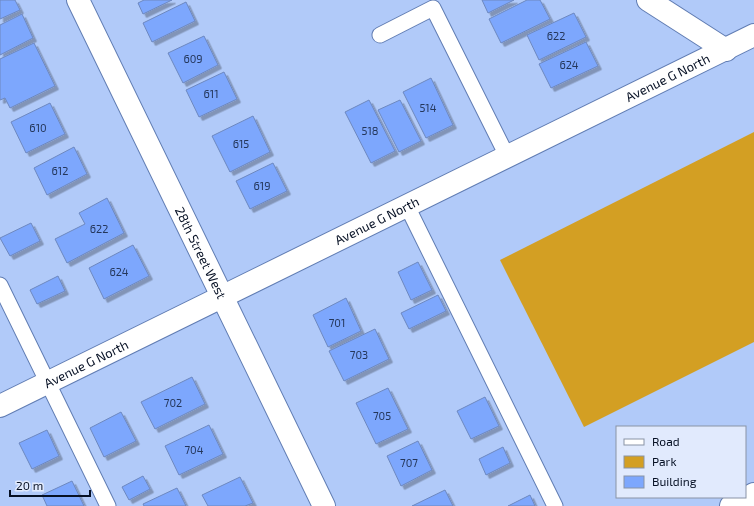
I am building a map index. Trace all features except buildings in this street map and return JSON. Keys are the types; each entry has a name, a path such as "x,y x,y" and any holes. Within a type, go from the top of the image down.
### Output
{"street":[{"name":"28th Street West","path":"78,0 324,506"},
{"path":"648,0 726,50"},
{"name":"Avenue G North","path":"0,406 754,35"},
{"path":"731,506 754,494"}],"lane":[{"path":"380,35 434,8 507,156"},
{"path":"407,206 555,506"},
{"path":"0,284 108,506"}],"green space":[{"path":"754,132 754,342 584,427 500,260"}]}
